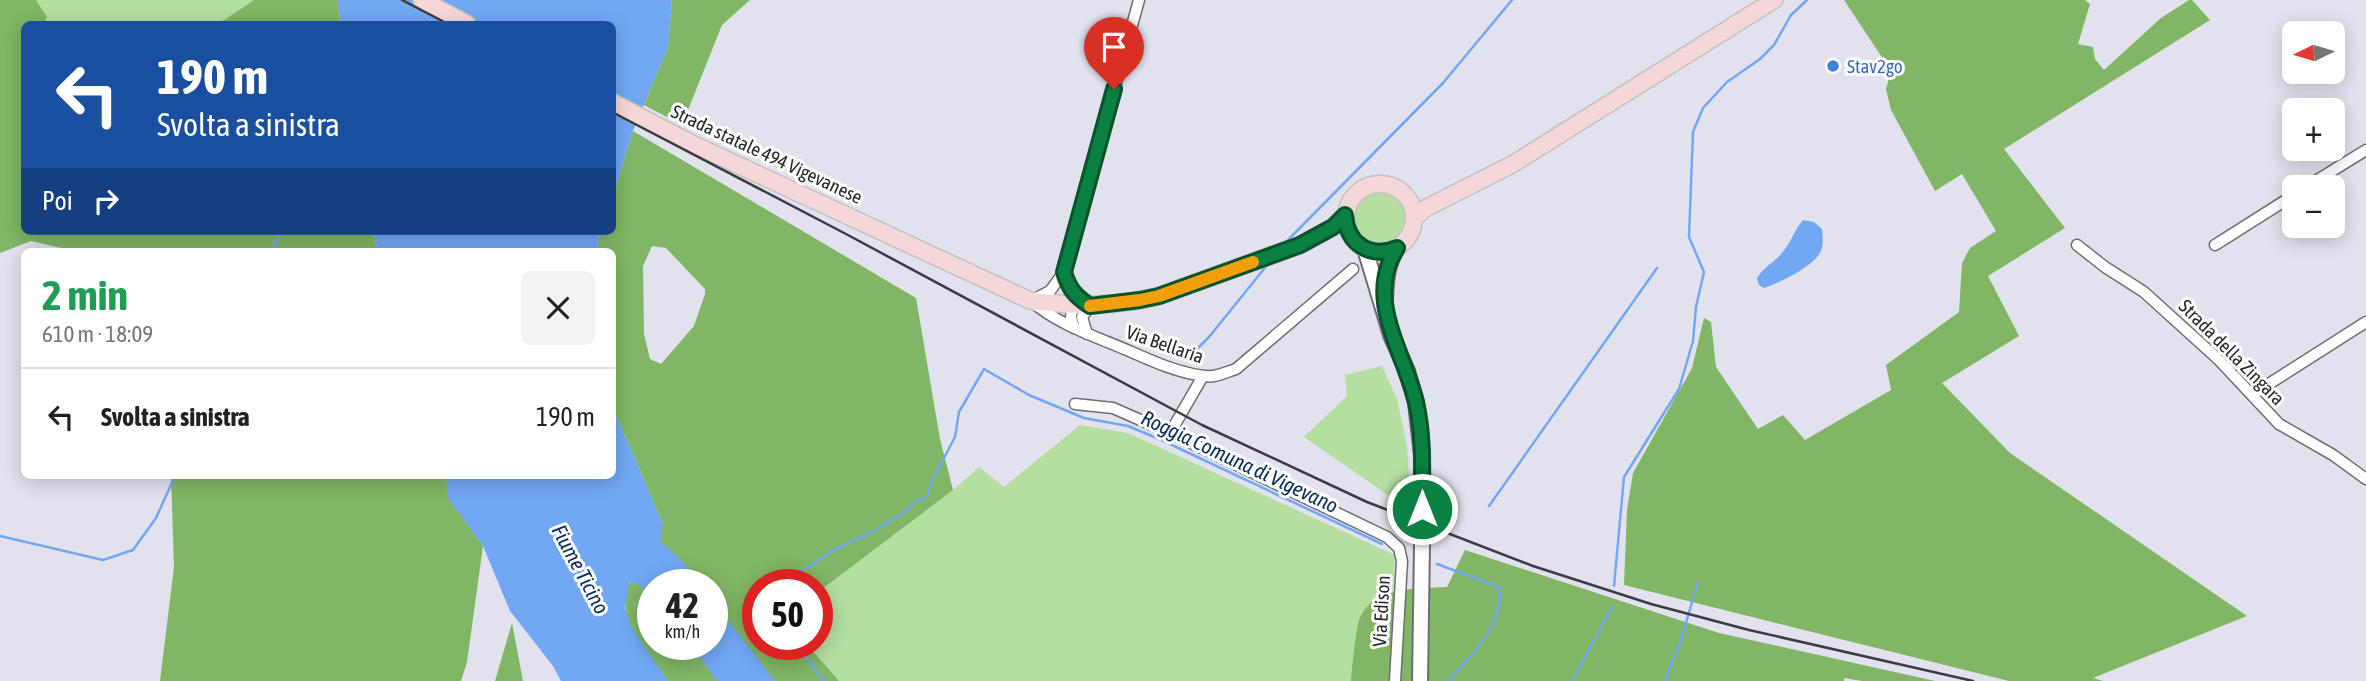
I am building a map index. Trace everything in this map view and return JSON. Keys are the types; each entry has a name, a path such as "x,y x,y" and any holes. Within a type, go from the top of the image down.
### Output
{"main road":[{"path":"422,0 461,21"},
{"path":"1414,218 1426,208 1560,136 1774,0"},
{"name":"Strada statale 494 Vigevanese","path":"616,104 1031,300 1084,306 1140,300 1159,296 1300,245"},
{"path":"1300,245 1333,227 1345,215 1353,196 1367,186 1387,184 1413,197 1430,196 1485,178"},
{"path":"1386,315 1386,272 1397,248 1410,235 1414,218 1404,193"},
{"path":"1345,215 1346,225 1360,246 1391,335 1407,371 1416,403 1422,454 1422,509"},
{"path":"1300,245 1336,239 1381,253 1397,248"},
{"path":"1420,681 1422,544"}],"street":[{"path":"1031,300 1050,291 1064,272 1139,0"},
{"path":"2325,175 2366,149"},
{"path":"2215,245 2282,203"},
{"name":"Strada della Zingara","path":"2077,245 2144,292 2219,360 2279,424 2333,455 2366,479"},
{"name":"Via Bellaria","path":"1031,300 1045,313 1087,334 1158,363 1213,377 1236,369 1353,269"},
{"path":"1064,272 1068,286 1084,306"},
{"path":"1074,328 1071,317 1073,309 1084,306"},
{"path":"1084,306 1082,317 1087,334"},
{"path":"2253,394 2366,322"},
{"path":"1170,433 1203,376"},
{"name":"Via Edison","path":"1075,404 1112,408 1387,537 1399,548 1402,561 1395,681"}],"green space":[{"path":"0,0 36,0 47,17 45,21 21,21 21,235 374,235 377,248 61,248 31,241 0,253"},
{"path":"36,0 254,0 222,21 45,21 47,17"},
{"path":"254,0 337,0 340,21 222,21"},
{"path":"672,0 750,0 722,25 682,125 644,105 668,47"},
{"path":"1844,0 2085,0 2090,4 2078,44 2093,47 2095,59 2104,70 2161,18 2189,0 2210,20 2004,149 2065,228 1988,276 2019,336 1942,383 2010,453 2247,616 2093,678 2103,681 2009,681 1624,585 1627,510 1633,473 1692,368 1704,318 1711,322 1716,367 1758,429 1783,415 1805,440 1891,390 1886,365 1959,312 1962,263 1970,248 1996,231 1962,174 1935,191 1891,110 1886,89 1891,71"},
{"path":"633,131 916,298 940,439 953,490 833,581 833,569 742,569 742,660 821,660 839,681 668,681 653,660 728,660 728,569 637,569 637,637 632,629 626,610 628,588 638,566 663,524 616,415 616,248 597,248 600,235 616,235 616,185","holes":["652,246 666,248 705,289 694,326 661,364 650,359 644,334 643,266"]},
{"path":"1379,193 1389,195 1397,201 1403,209 1403,229 1397,237 1389,243 1379,245 1369,243 1361,237 1355,229 1353,219 1355,209 1361,201 1369,195"},
{"path":"1382,366 1397,399 1407,446 1411,511 1304,437 1347,396 1345,375"},
{"path":"1080,425 1128,433 1395,555 1393,592 1380,596 1360,616 1351,681 839,681 821,660 833,660 833,581 953,490 979,467 1004,487"},
{"path":"171,479 446,479 449,498 483,546 467,662 461,681 160,681 174,567"},
{"path":"1465,550 1719,633 1935,681 1862,681 1844,678 1844,681 1351,681 1357,627 1368,606 1377,599 1399,591 1447,587"},
{"path":"512,623 523,681 495,681"}],"water":[{"path":"337,0 672,0 668,47 633,131 616,185 616,21 340,21"},
{"path":"1803,220 1814,222 1822,229 1822,246 1818,256 1785,279 1764,288 1759,285 1757,278 1782,253"},
{"path":"374,235 600,235 597,248 377,248"},
{"name":"Fiume Ticino","path":"616,415 663,524 660,541 688,569 637,569 637,585 630,581 625,608 637,636 637,660 654,660 668,681 561,681 553,666 510,611 483,546 448,498 446,479 616,479"},
{"path":"728,621 742,639 742,660 759,660 775,681 717,681 702,660 728,660"}],"waterway":[{"name":"Roggia Comuna di Vigevano","path":"1285,243 1443,83 1512,0"},
{"path":"1614,586 1624,477 1679,389 1693,341 1696,307 1704,272 1689,237 1693,132 1703,108 1727,82 1760,59 1774,45 1791,15 1807,0"},
{"path":"273,248 279,235"},
{"name":"Roggia Comuna di Vigevano","path":"1193,353 1268,264"},
{"path":"1489,506 1657,268"},
{"name":"Roggia Comuna di Vigevano","path":"805,569 927,497 932,481 955,437 959,412 984,369 1029,395 1084,418 1128,426 1159,439 1382,544"},
{"path":"0,536 103,560 133,550 156,518 174,479"},
{"name":"Roggia Comuna di Vigevano","path":"1437,564 1499,587 1497,614 1492,626 1476,650 1448,681"},
{"path":"1665,681 1680,643 1698,582"},
{"path":"1572,681 1613,606"},
{"name":"Roggia Comuna di Vigevano","path":"808,660 824,681"}],"tunnel":[{"path":"1422,509 1422,544"}],"railway":[{"path":"402,0 442,21"},
{"path":"616,114 1202,425 1367,502 1533,566 1651,604 1749,630 1973,681"}],"slow traffic":[{"path":"1090,306 1159,296 1253,262"}],"place":[{"name":"Stav2go","path":"1833,66"}],"route":[{"path":"1114,89 1064,272 1068,286 1075,296 1090,306 1159,296 1300,245 1333,227 1345,215 1346,225 1355,243 1381,253 1397,248 1386,272 1386,315 1416,403 1422,454 1422,509"}]}
